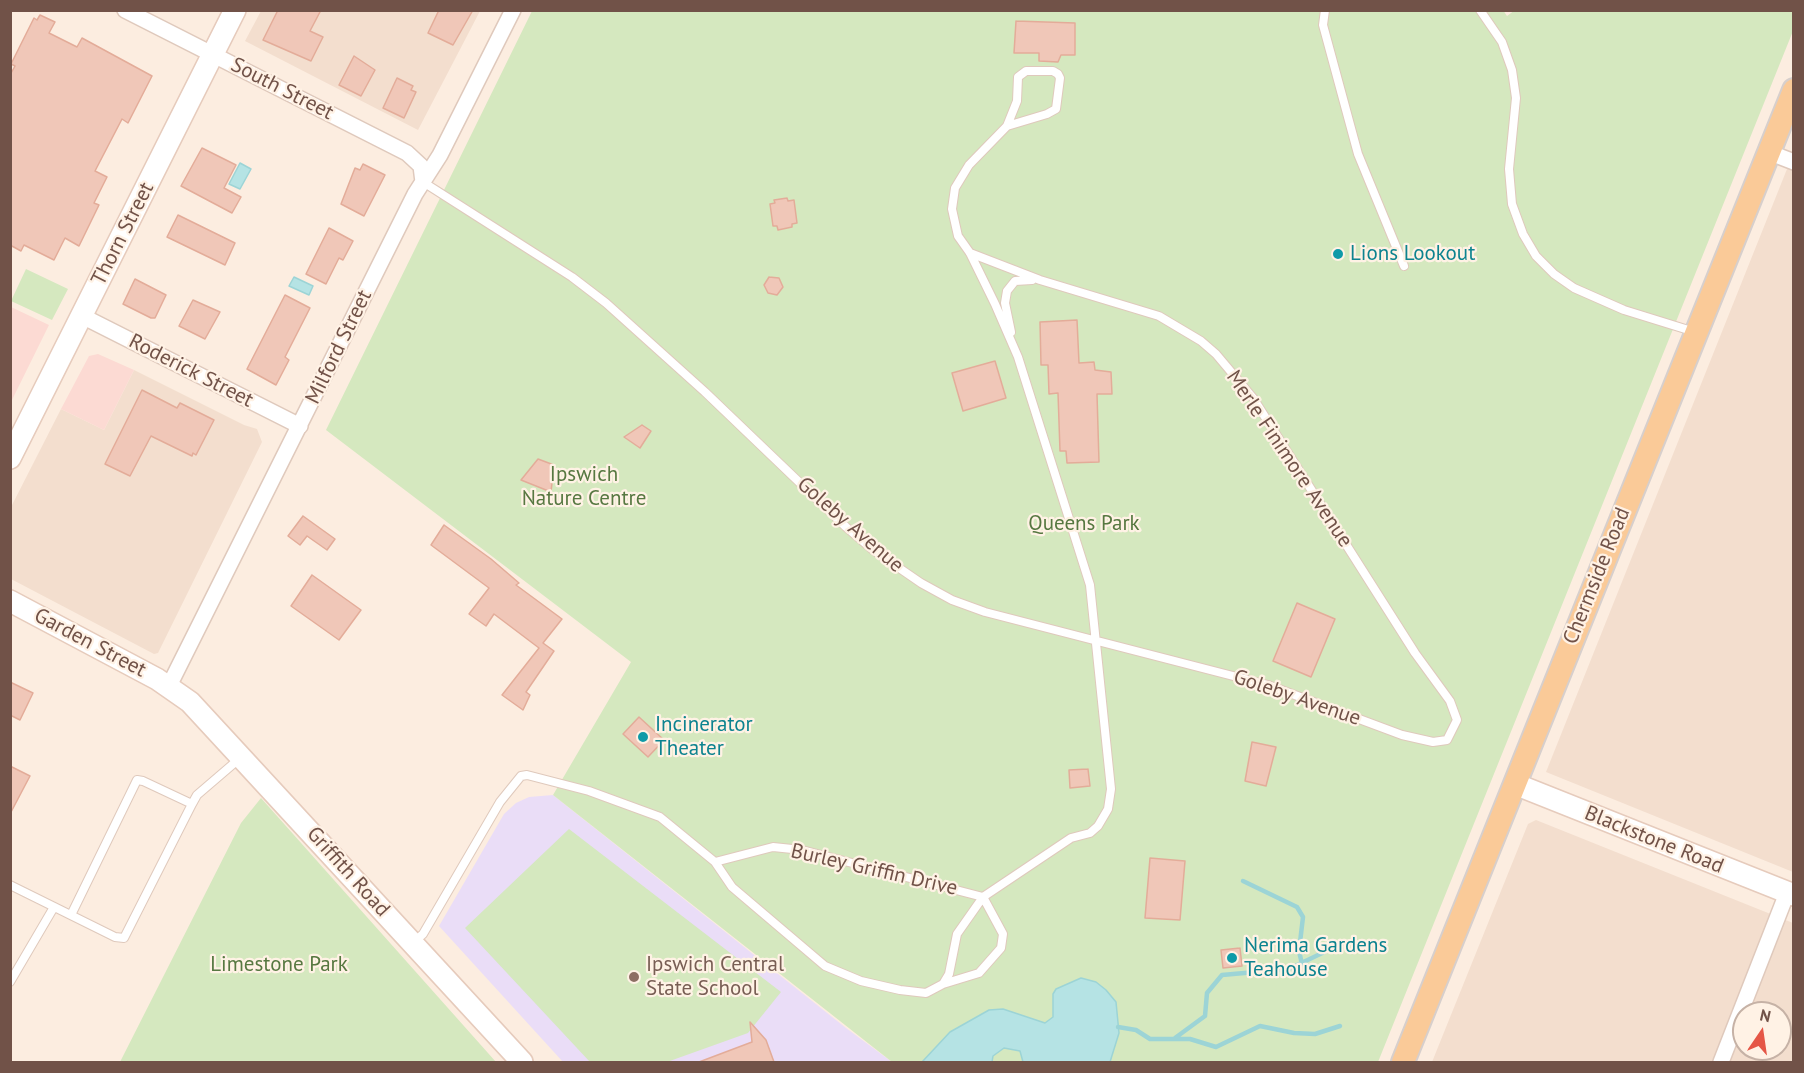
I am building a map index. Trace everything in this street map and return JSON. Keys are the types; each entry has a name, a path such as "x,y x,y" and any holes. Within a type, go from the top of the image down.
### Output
{"main road":[{"name":"Thorn Street","path":"10,458 235,10"},
{"name":"Chermside Road","path":"1403,1062 1794,90"},
{"name":"Garden Street","path":"10,602 169,686"},
{"path":"10,615 37,616"},
{"name":"Griffith Road","path":"169,686 210,722 242,756 522,1062"},
{"name":"Blackstone Road","path":"1515,784 1790,894"}],"street":[{"name":"South Street","path":"125,10 407,153 421,166 423,182"},
{"name":"Milford Street","path":"169,686 423,182 513,10"},
{"path":"1768,152 1794,162"},
{"name":"Roderick Street","path":"82,316 300,426"},
{"path":"1721,1062 1790,894"}],"lane":[{"path":"1325,10 1323,26 1358,154 1404,266"},
{"path":"1480,10 1502,42 1512,70 1516,98 1509,169 1512,204 1523,234 1536,256 1554,274 1574,288 1624,310 1696,332"},
{"path":"970,253 958,236 953,221 952,197 969,165 1007,126 1017,101 1018,77 1022,72 1053,71 1058,74 1059,95 1056,109 1007,126"},
{"name":"Goleby Avenue","path":"423,182 563,271 606,303 705,392 846,527 896,567 952,600 985,612 1268,685 1421,740 1444,742 1454,729"},
{"name":"Merle Finimore Avenue","path":"970,253 1040,280 1159,316 1201,341 1223,361 1253,398 1415,653 1450,701 1456,714 1454,729"},
{"name":"Merle Finimore Avenue","path":"970,253 1018,357"},
{"name":"Merle Finimore Avenue","path":"983,897 1071,838 1090,833 1098,826 1108,809 1111,789 1090,585 1018,357 1005,295 1015,281 1040,280"},
{"path":"10,885 123,938 197,795 242,756"},
{"path":"412,942 423,934 500,802 521,776 526,775 589,791 660,817 716,862 732,887 825,966 861,981 926,993 943,984 979,973 1001,948 1003,934 983,897 957,934 949,974 943,984"},
{"path":"71,915 137,780 144,781 192,804"},
{"name":"Burley Griffin Drive","path":"716,862 773,847 802,850 983,897"},
{"path":"10,982 54,907"}],"shaded area":[{"path":"261,11 480,11 418,130 245,41"},
{"path":"1793,154 1793,872 1546,772"},
{"path":"11,307 49,325 11,402"},
{"path":"98,354 134,370 104,430 61,409 89,356"},
{"path":"134,370 244,425 257,429 262,442 158,653 154,654 11,579 10,509 61,409 104,430"},
{"name":"Ipswich Central State School","path":"553,795 892,1062 563,1062 439,926 504,814 516,803 529,797"},
{"path":"1536,820 1793,923 1793,1062 1432,1062 1528,824"}],"green space":[{"name":"Queens Park","path":"1503,10 1507,16 1515,10 1793,11 1793,31 1378,1062 892,1062 553,795 631,662 326,430 532,11"},
{"path":"26,269 68,289 52,320 11,301"},
{"name":"Limestone Park","path":"261,798 496,1062 120,1062 241,823"},
{"name":"Ipswich Central State School","path":"569,829 781,992 748,1033 667,1062 590,1062 465,928"}],"water":[{"path":"240,163 251,169 240,189 229,184"},
{"path":"294,277 313,286 309,295 289,286"},
{"path":"1081,978 1096,982 1116,1002 1119,1033 1110,1062 1023,1062 1020,1051 1004,1048 993,1056 992,1062 922,1062 950,1032 989,1010 1003,1009 1045,1023 1053,1017 1053,994 1056,989"}],"building":[{"path":"278,10 321,10 310,31 323,37 311,61 263,40"},
{"path":"439,10 473,10 453,45 428,33"},
{"path":"40,15 55,22 49,33 77,47 82,38 152,76 128,123 122,119 95,171 107,177 94,203 99,205 79,246 65,238 54,260 24,245 21,251 10,245 10,75 15,66 11,64 34,18 37,20"},
{"path":"1016,21 1075,23 1075,55 1061,55 1058,62 1039,61 1039,53 1014,53"},
{"path":"354,56 375,70 361,96 339,85"},
{"path":"397,78 413,86 411,90 416,92 404,118 383,108"},
{"path":"202,148 236,165 224,188 241,197 232,213 181,186"},
{"path":"363,164 385,175 364,216 341,204 355,168 360,170"},
{"path":"787,198 788,201 794,200 797,223 792,224 792,227 778,230 777,226 773,226 770,204 775,203 774,200"},
{"path":"178,215 235,243 225,265 167,237"},
{"path":"329,228 353,241 343,260 339,258 326,284 306,274"},
{"path":"769,277 779,278 783,287 777,295 768,293 764,285"},
{"path":"135,279 166,295 155,318 123,304"},
{"path":"285,295 310,308 285,357 289,360 276,385 247,369"},
{"path":"193,300 220,312 205,339 179,326"},
{"path":"1077,320 1079,363 1094,362 1095,370 1111,372 1112,394 1097,394 1099,462 1067,463 1066,451 1060,451 1058,393 1049,394 1048,365 1041,365 1040,322"},
{"path":"995,361 1006,398 963,411 952,373"},
{"path":"142,390 177,408 180,403 214,420 196,455 193,453 192,456 151,436 130,476 105,464"},
{"path":"642,425 651,431 640,448 624,437"},
{"path":"538,459 554,465 551,492 521,480"},
{"path":"303,516 335,539 327,550 307,536 300,545 288,536"},
{"path":"444,525 491,559 519,583 516,585 562,619 543,643 554,651 526,692 530,695 523,710 502,695 539,648 494,614 486,626 469,614 489,588 431,545"},
{"path":"312,575 361,610 339,640 291,606"},
{"path":"1297,603 1335,619 1311,677 1273,661"},
{"path":"10,682 33,693 20,720 10,715"},
{"name":"Incinerator Theater","path":"639,717 664,740 648,757 623,734"},
{"path":"1252,742 1276,747 1266,786 1245,781"},
{"path":"10,766 30,776 10,814"},
{"path":"1088,769 1090,786 1070,788 1069,770"},
{"path":"1150,858 1185,861 1180,920 1145,918"},
{"name":"Nerima Gardens Teahouse","path":"1240,948 1242,966 1223,968 1221,950"},
{"path":"750,1022 766,1040 774,1062 699,1062 752,1042"}],"waterway":[{"path":"1243,881 1297,907 1303,917 1299,951 1302,964"},
{"path":"1175,1038 1205,1016 1207,993 1222,975 1289,969 1343,943"},
{"path":"1118,1027 1136,1030 1150,1039 1190,1039 1216,1047 1260,1026 1294,1033 1315,1034 1340,1026"}],"place":[{"name":"Lions Lookout","path":"1338,254"},
{"name":"Incinerator Theater","path":"643,737"},
{"name":"Nerima Gardens Teahouse","path":"1232,958"},
{"name":"Ipswich Central State School","path":"634,977"}],"park label":[{"name":"Ipswich Nature Centre","path":"584,487"}]}
